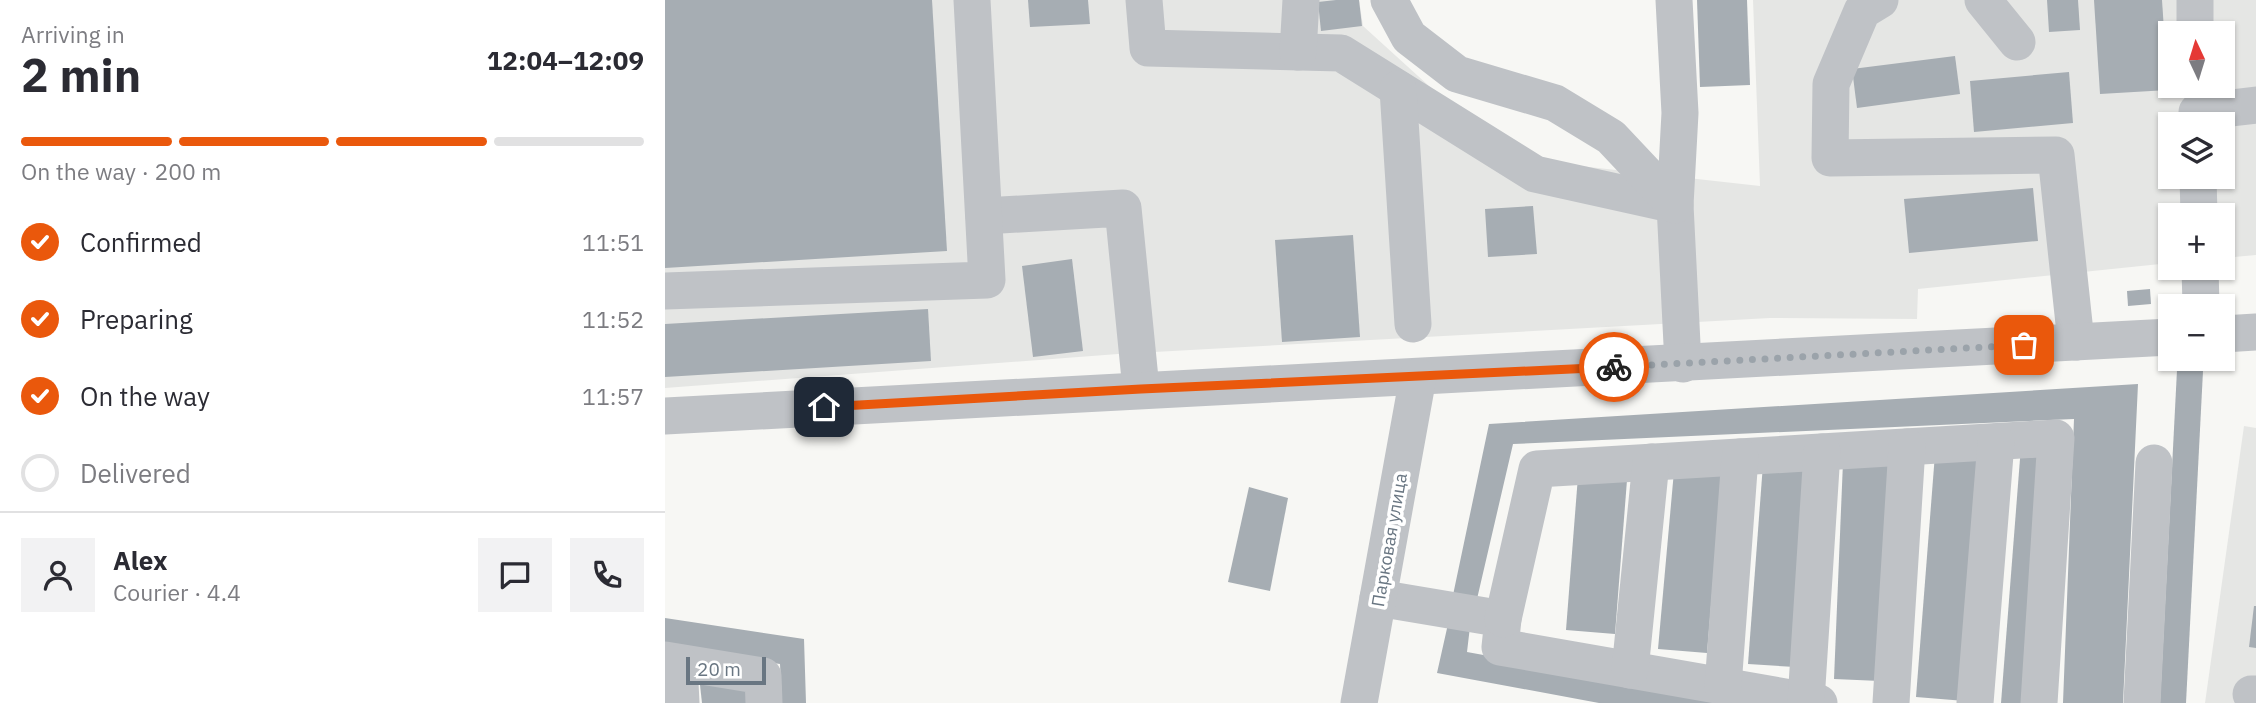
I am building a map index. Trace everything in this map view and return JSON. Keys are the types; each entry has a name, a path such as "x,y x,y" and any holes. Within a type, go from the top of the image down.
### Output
{"street":[{"path":"665,291 987,280 972,0"},
{"path":"1144,0 1148,48 1341,53 1535,174 1675,205"},
{"path":"1298,52 1301,0"},
{"path":"1389,0 1409,37 1457,74 1555,103 1611,136 1675,205"},
{"path":"1674,0 1680,113 1675,205 1683,364"},
{"path":"1880,0 1862,12 1831,84 1830,158 2056,155 2076,342"},
{"path":"1983,0 2017,42"},
{"path":"2195,0 2195,21"},
{"path":"1398,89 1413,324"},
{"path":"2197,107 2256,105"},
{"path":"984,216 1123,208 1141,389"},
{"path":"2235,333 2256,332"},
{"path":"665,416 2158,338"},
{"name":"Парковая улица","path":"1359,703 1418,377"},
{"path":"1822,452 1813,702 1500,647 1503,619 1537,469 2056,438 2039,703"},
{"path":"1975,703 1996,442"},
{"path":"1891,703 1907,447"},
{"path":"1723,686 1740,457"},
{"path":"1630,670 1651,462"},
{"path":"2142,703 2154,463"},
{"path":"1378,598 1503,619"},
{"path":"681,703 672,661 763,676 764,703"}],"shaded area":[{"path":"665,0 1359,0 1363,26 1451,106 1553,163 1760,186 1753,0 2256,0 2256,255 2235,257 2235,203 2158,203 2158,264 1918,289 1917,319 1770,318 1118,354 665,388"},
{"path":"2244,426 2256,428 2256,703 2205,703"}],"building":[{"path":"665,0 932,0 947,251 665,268"},
{"path":"1028,0 1088,0 1090,24 1030,27"},
{"path":"1359,0 1362,26 1321,31 1318,2"},
{"path":"1697,0 1747,0 1750,85 1700,87"},
{"path":"2047,0 2078,0 2080,30 2049,32"},
{"path":"2094,0 2162,0 2163,21 2158,21 2158,91 2100,94"},
{"path":"1955,56 1960,94 1857,108 1852,69"},
{"path":"2069,72 2073,123 1974,132 1970,81"},
{"path":"2033,188 2038,241 1909,253 1904,199"},
{"path":"1533,206 1537,254 1488,257 1485,209"},
{"path":"1353,235 1360,337 1282,342 1275,240"},
{"path":"1072,259 1083,351 1033,357 1022,266"},
{"path":"2150,289 2151,304 2128,306 2127,291"},
{"path":"928,309 931,361 665,377 665,324"},
{"path":"2177,371 2203,371 2186,703 2160,703"},
{"path":"2138,384 2123,703 2063,703 2074,419 1513,444 1477,599 1453,595 1489,424"},
{"path":"2021,446 2044,448 2024,703 2001,703"},
{"path":"1935,454 1984,458 1965,701 1916,697"},
{"path":"1843,462 1890,465 1880,681 1834,679"},
{"path":"1763,464 1810,467 1795,667 1748,664"},
{"path":"1674,471 1722,475 1707,653 1658,649"},
{"path":"1578,476 1627,480 1615,634 1566,630"},
{"path":"1249,487 1288,498 1270,591 1228,582"},
{"path":"2256,606 2256,648 2249,647"},
{"path":"1450,615 1471,618 1467,652 1744,703 1599,703 1437,673"},
{"path":"665,618 804,639 806,703 782,703 780,664 665,646"},
{"path":"748,681 750,703 702,703 700,685"}],"way so far":[{"path":"1614,367 2024,345"}],"route":[{"path":"824,407 1614,367"}]}
